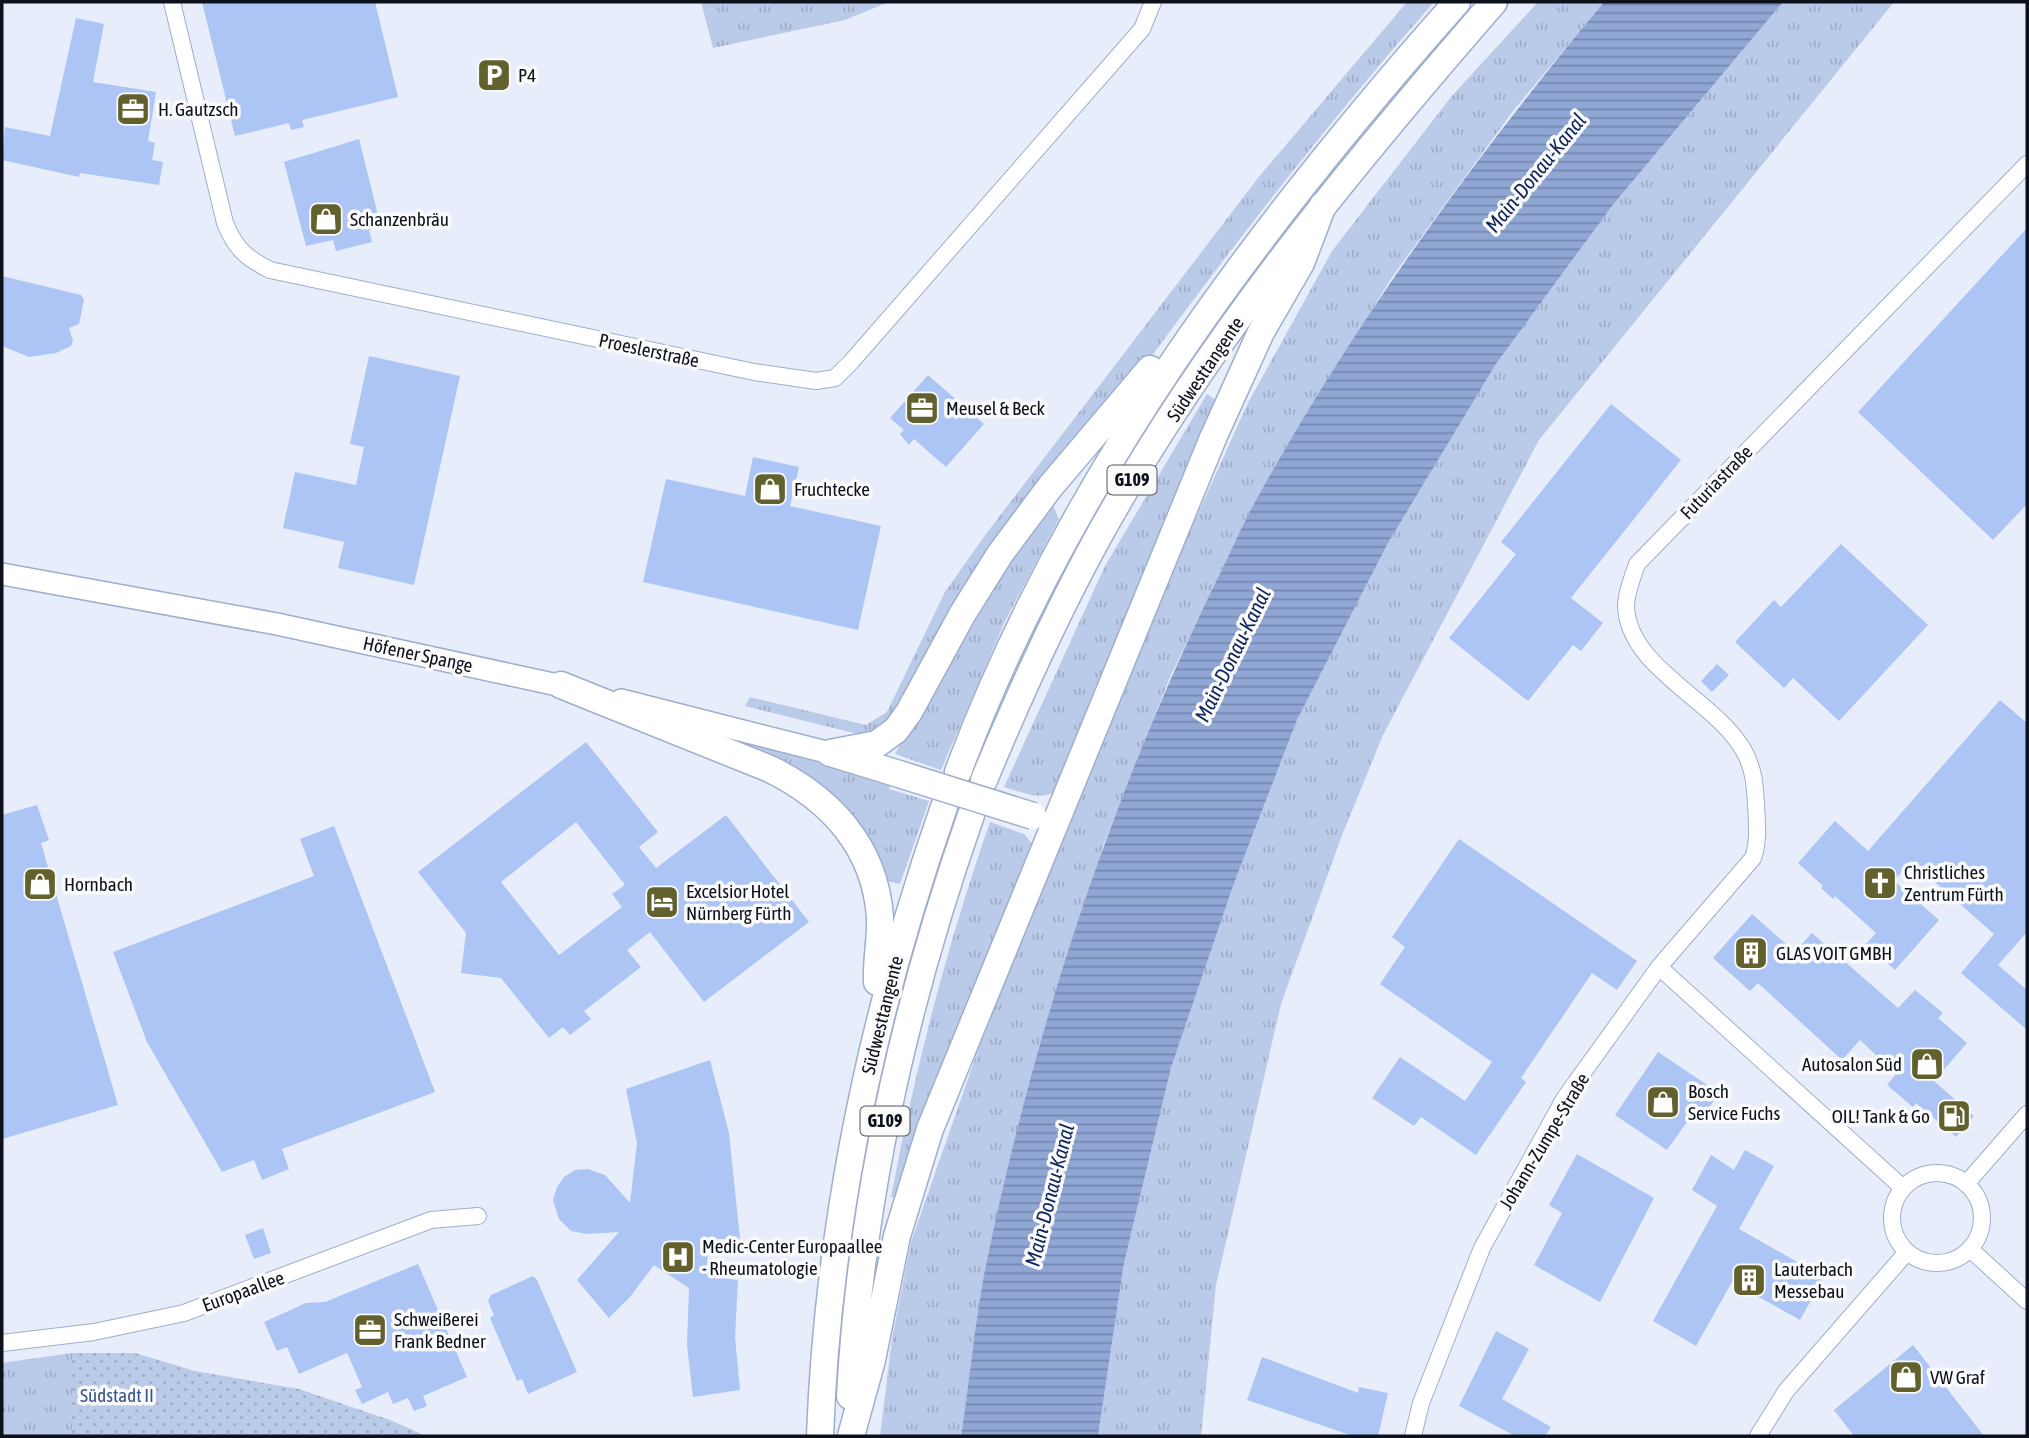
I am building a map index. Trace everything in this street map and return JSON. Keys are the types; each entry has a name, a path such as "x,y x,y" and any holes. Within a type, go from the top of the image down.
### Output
{"highway":[{"name":"Südwesttangente","path":"958,772 1007,656 1055,557 1129,430 1206,314 1328,153 1457,2"},
{"name":"Südwesttangente","path":"984,780 1028,676 1104,527 1216,349 1323,205 1494,2"},
{"path":"850,1436 872,1360 895,1246 920,1157 1044,820 1240,375 1301,263 1323,205"},
{"path":"830,753 877,744 896,730 909,712 962,613 1023,522 1152,366 1206,314"},
{"path":"561,685 770,769 814,795 839,818 864,855 877,893 880,917 876,969 880,1017"},
{"path":"830,753 1044,820"},
{"name":"Südwesttangente","path":"820,1436 837,1241 851,1148 880,1017 904,930 944,807"},
{"name":"Südwesttangente","path":"850,1436 862,1265 886,1115 914,996 942,898 971,815"}],"main road":[{"name":"Höfener Spange","path":"2,575 277,624 561,685 830,753"}],"street":[{"name":"Proeslerstraße","path":"172,2 225,223 234,246 249,259 270,270 754,372 816,381 835,378 851,362 1142,29 1153,2"},
{"name":"Futuriastraße","path":"1758,845 1755,778 1745,753 1729,729 1677,684 1636,642 1626,605 1637,564 2027,164"},
{"name":"Johann-Zumpe-Straße","path":"1413,1436 1421,1403 1482,1248 1564,1099 1659,968 1753,858 1758,845"},
{"path":"1659,968 1903,1188"},
{"path":"1966,1184 2027,1114"},
{"path":"1941,1174 1966,1184 1976,1195 1981,1216 1978,1237 1970,1249 1946,1263 1918,1259 1907,1252 1893,1227 1894,1207 1903,1188 1914,1180 1941,1174"},
{"name":"Europaallee","path":"2,1343 94,1332 184,1313 431,1220 478,1216"},
{"path":"1970,1249 2027,1300"},
{"path":"1758,1436 1786,1391 1907,1252"}],"green space":[{"path":"701,2 889,2 845,20 713,48"},
{"path":"1407,2 1434,2 1288,177 1218,267 1083,450 885,729 862,735 745,706 750,697 866,725 887,712 945,592 986,534 1258,178"},
{"path":"1538,2 1604,2 1513,111 1392,277 1259,495 1170,677 1103,846 989,1250 961,1436 880,1436 892,1339 911,1242 983,1036 1050,858 1164,588 1248,403 1332,251 1451,97"},
{"path":"1783,2 1894,2 1539,440 1383,735 1341,838 1281,1004 1216,1285 1201,1436 1098,1436 1124,1263 1171,1068 1233,886 1297,720 1388,543 1496,364 1612,206"},
{"path":"1207,394 1218,402 1059,789 1039,796 1004,787 1105,566"},
{"path":"1049,506 1054,508 1059,519 1005,621 941,770 895,754 963,626"},
{"path":"731,737 891,784 889,789 929,801 900,884 884,880 871,850 730,746"},
{"path":"990,822 1024,834 1036,848 902,1198 891,1197 933,1008"},
{"path":"72,1353 72,1436 2,1436 2,1363"},
{"name":"Südstadt II","path":"72,1353 135,1353 195,1371 299,1389 390,1420 426,1436 72,1436"}],"water":[{"name":"Main-Donau-Kanal","path":"1604,2 1783,2 1612,206 1496,364 1388,543 1297,720 1233,886 1171,1068 1124,1263 1098,1436 961,1436 985,1269 1009,1162 1054,995 1109,832 1174,672 1253,505 1337,363 1465,179"}],"building":[{"path":"202,2 375,2 398,97 302,120 304,127 291,130 289,123 235,136"},
{"path":"76,18 104,24 93,82 156,92 148,141 155,143 152,160 163,162 159,185 80,173 79,177 2,160 5,127 50,136"},
{"path":"359,139 381,227 369,230 372,242 336,251 333,240 306,246 284,162"},
{"path":"2027,228 2027,504 1993,540 1858,412"},
{"path":"2,276 81,295 84,300 79,324 69,328 73,341 71,346 56,353 29,357 2,346"},
{"path":"369,356 460,376 414,585 338,568 344,542 283,528 295,472 356,485 364,447 350,444"},
{"path":"928,375 984,424 946,467 914,439 909,445 900,434 904,430 890,418"},
{"path":"1611,404 1681,460 1571,598 1603,623 1581,651 1573,645 1528,701 1449,638 1516,554 1501,542"},
{"path":"753,457 799,467 790,506 881,526 858,630 643,582 666,479 745,496"},
{"path":"1841,544 1928,625 1839,721 1793,678 1784,688 1735,642 1774,600 1781,607"},
{"path":"1717,664 1729,675 1712,692 1701,681"},
{"path":"2000,700 2027,723 2027,932 1998,965 2027,990 2027,1030 1961,973 1994,934 1911,861 1894,881 1939,920 1895,970 1866,944 1876,933 1835,896 1833,899 1798,863 1835,821 1868,851"},
{"path":"586,742 658,832 639,847 656,868 726,815 809,922 704,1002 650,932 627,950 641,967 584,1011 591,1019 570,1035 563,1027 549,1038 501,978 461,973 466,933 418,872","holes":["576,822 625,885 612,894 622,907 559,955 501,882"]},
{"path":"37,805 49,840 41,843 118,1105 2,1139 2,815"},
{"path":"334,826 435,1092 282,1149 289,1169 262,1180 254,1160 222,1172 147,1042 113,952 314,876 300,839"},
{"path":"1459,839 1637,961 1617,990 1592,973 1521,1078 1526,1082 1476,1155 1421,1117 1414,1126 1372,1098 1400,1057 1465,1101 1492,1062 1380,984 1405,947 1392,937"},
{"path":"1752,914 1795,952 1812,933 1898,1008 1915,990 1943,1013 1938,1018 1967,1043 1934,1081 1974,1116 1956,1137 1916,1103 1913,1107 1887,1085 1896,1074 1860,1040 1842,1060 1758,983 1750,991 1713,958"},
{"path":"1658,1052 1719,1093 1700,1121 1692,1115 1667,1150 1615,1115"},
{"path":"710,1060 729,1133 740,1239 707,1239 708,1276 738,1280 735,1337 740,1390 693,1397 687,1345 689,1288 654,1265 630,1297 609,1318 577,1280 619,1232 587,1234 571,1231 559,1219 553,1200 564,1177 575,1170 588,1169 605,1175 630,1203 637,1143 626,1089"},
{"name":"Lauterbach Messebau","path":"1745,1150 1774,1166 1739,1229 1824,1277 1800,1320 1732,1282 1696,1346 1653,1321 1717,1206 1692,1190 1711,1155 1734,1170"},
{"path":"1577,1154 1654,1198 1600,1302 1534,1265 1562,1213 1549,1205"},
{"path":"263,1228 271,1253 254,1259 245,1235"},
{"path":"418,1264 467,1377 423,1396 427,1406 414,1411 408,1398 393,1404 388,1392 362,1404 355,1390 362,1387 347,1353 299,1374 287,1347 277,1351 264,1322 306,1303 325,1302"},
{"path":"533,1276 577,1372 528,1394 522,1379 517,1381 490,1318 494,1315 488,1301 491,1295"},
{"path":"1496,1331 1529,1349 1502,1399 1551,1427 1545,1436 1515,1436 1459,1406"},
{"name":"VW Graf","path":"1913,1345 1984,1436 1854,1436 1834,1410"},
{"path":"1262,1357 1358,1393 1359,1387 1388,1393 1378,1436 1353,1436 1247,1400"}],"place":[{"name":"P4","path":"494,75"},
{"name":"H. Gautzsch","path":"133,109"},
{"name":"Schanzenbräu","path":"326,219"},
{"name":"Meusel & Beck","path":"922,408"},
{"name":"Fruchtecke","path":"770,489"},
{"name":"Christliches Zentrum Fürth","path":"1880,883"},
{"name":"Hornbach","path":"40,884"},
{"name":"Excelsior Hotel Nürnberg Fürth","path":"662,902"},
{"name":"GLAS VOIT GMBH","path":"1751,953"},
{"name":"Autosalon Süd","path":"1927,1064"},
{"name":"Bosch Service Fuchs","path":"1663,1102"},
{"name":"OIL! Tank & Go","path":"1954,1116"},
{"name":"Medic-Center Europaallee - Rheumatologie","path":"678,1257"},
{"name":"Lauterbach Messebau","path":"1749,1280"},
{"name":"Schweißerei Frank Bedner","path":"370,1330"},
{"name":"VW Graf","path":"1906,1377"}]}
